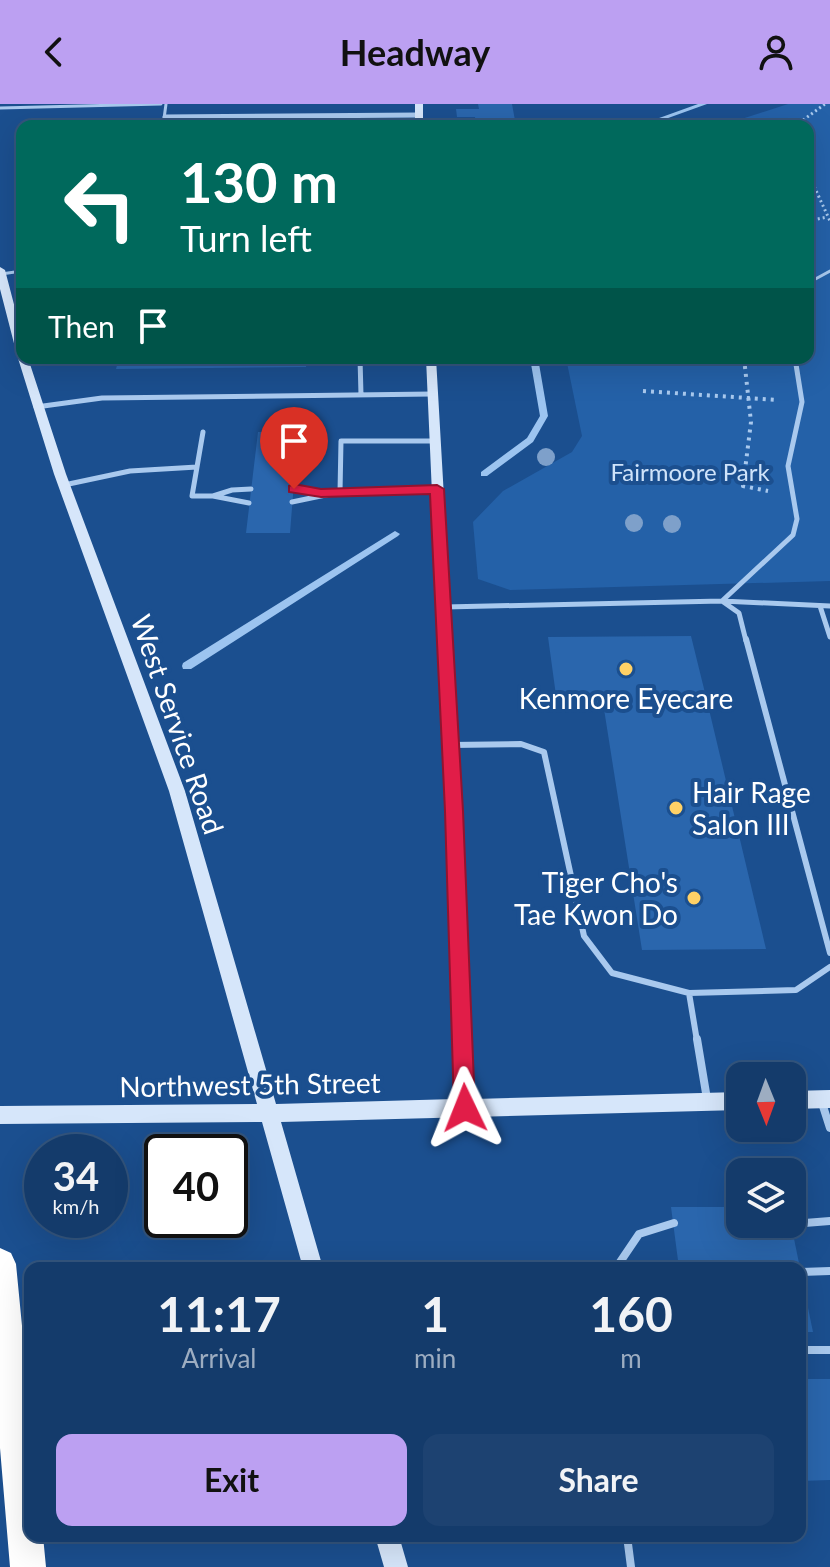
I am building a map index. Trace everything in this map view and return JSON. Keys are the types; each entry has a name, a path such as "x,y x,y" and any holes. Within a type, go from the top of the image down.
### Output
{"highway":[{"path":"0,1264 24,1521"},
{"path":"26,1542 28,1567"}],"street":[{"path":"419,104 419,120"},
{"path":"165,117 419,115"},
{"name":"West Service Road","path":"0,272 16,333"},
{"name":"West Service Road","path":"24,364 36,407 177,791 311,1262"},
{"path":"431,364 465,1108"},
{"name":"Northwest 5th Street","path":"0,1115 267,1113 726,1101"},
{"path":"389,1542 396,1567"}],"lane":[{"path":"0,108 163,104 164,120"},
{"path":"359,115 359,120"},
{"path":"360,364 361,395"},
{"path":"722,601 793,535 797,519 788,466 802,402 796,364"},
{"path":"36,407 102,398 433,394"},
{"path":"203,432 192,496 213,496 249,503"},
{"path":"340,492 341,441 435,441"},
{"path":"64,485 130,471 197,467"},
{"path":"213,496 232,490 251,489"},
{"path":"294,489 321,493 437,495"},
{"path":"292,502 303,502 321,493"},
{"path":"722,601 739,613 830,953"},
{"path":"442,607 722,601 830,606"},
{"path":"820,606 830,637"},
{"path":"450,745 521,744 544,752 584,936 612,973 689,993 796,990 830,967"},
{"path":"689,993 707,1102"},
{"path":"825,1099 830,1128"},
{"path":"806,1223 830,1221"},
{"path":"620,1262 639,1234 674,1223"},
{"path":"806,1272 830,1271"},
{"path":"806,1350 830,1350"},
{"path":"628,1542 631,1567"}],"path":[{"path":"803,120 825,104"},
{"path":"814,186 829,219"},
{"path":"745,364 750,398 749,459 743,486 775,492"},
{"path":"643,391 783,401"}],"green space":[{"name":"Fairmoore Park","path":"788,104 830,104 830,581 510,590 478,579 473,522 503,491 572,452 582,436 567,364 814,364 814,120 739,120"}],"building":[{"path":"478,104 512,104 515,120 457,117 456,109 479,109"},
{"path":"117,364 306,364 306,367 116,369"},
{"path":"258,432 298,432 290,533 246,533"},
{"path":"691,636 766,949 642,950 604,709 558,710 548,637"},
{"path":"671,1207 726,1207 726,1238 794,1238 799,1262 678,1262"},
{"path":"806,1298 813,1332 806,1332"},
{"path":"806,1379 830,1379 830,1480 806,1481"}],"waterway":[{"path":"657,120 704,104"},
{"path":"484,474 530,440 544,416 535,364"},
{"path":"187,666 395,534"}],"place":[{"name":"Kenmore Eyecare","path":"626,669"},
{"name":"Hair Rage Salon III","path":"676,808"},
{"name":"Tiger Cho's Tae Kwon Do","path":"694,898"}],"route":[{"path":"294,489 321,493 437,489 454,811 465,1108"}]}
